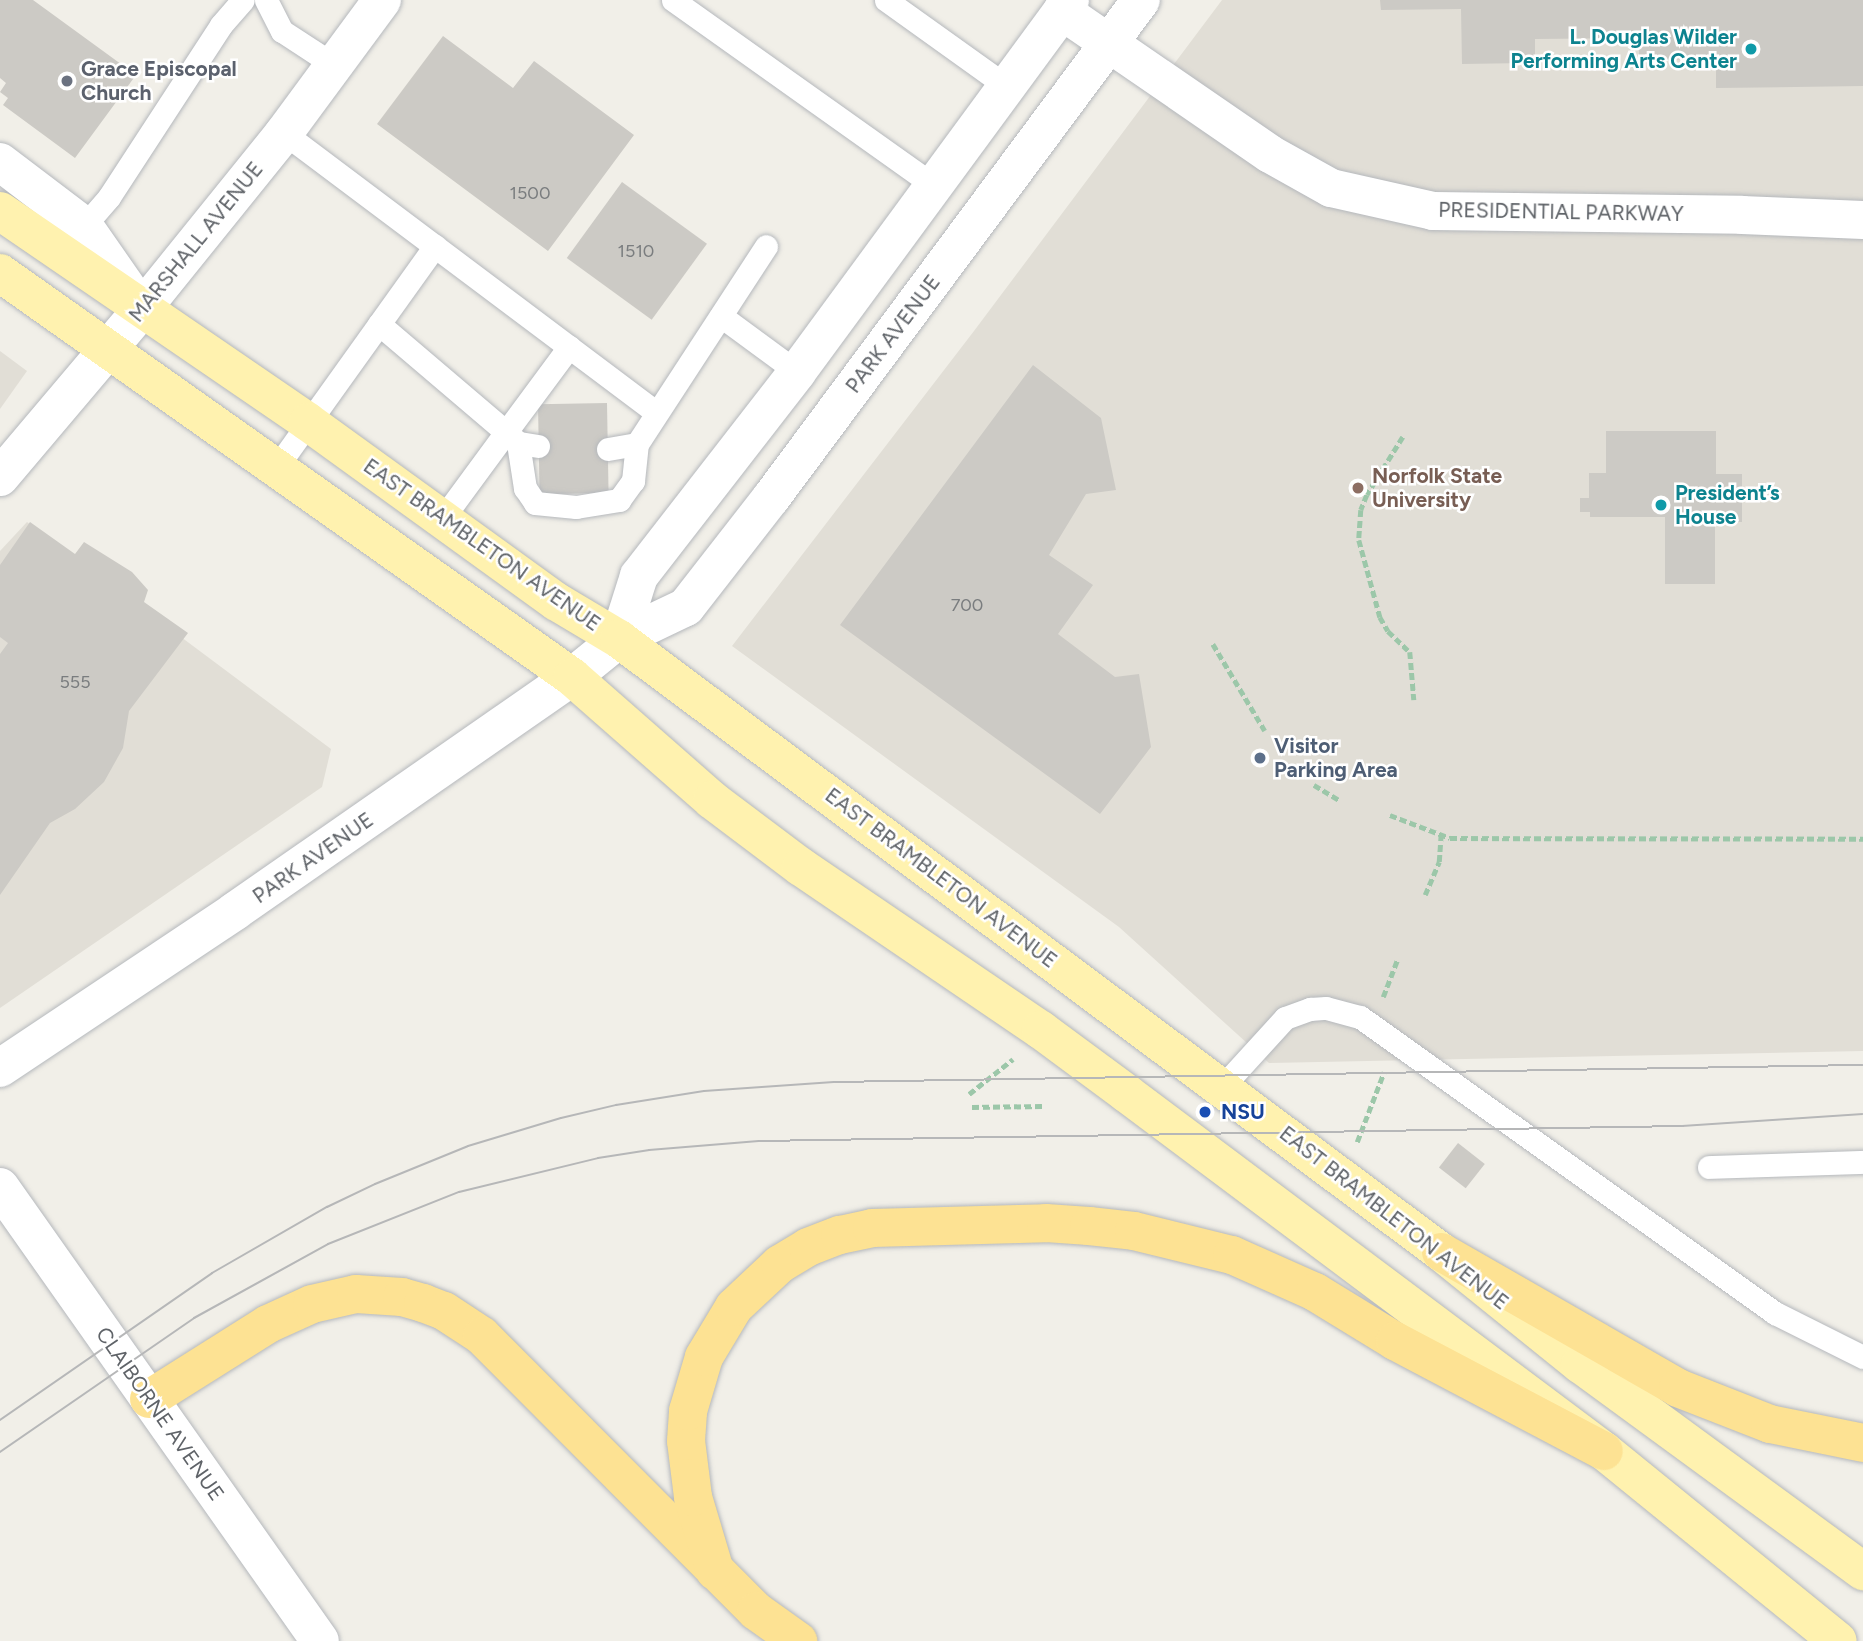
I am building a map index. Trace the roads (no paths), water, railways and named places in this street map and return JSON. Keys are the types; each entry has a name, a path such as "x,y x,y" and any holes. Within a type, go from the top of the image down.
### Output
{"highway":[{"path":"715,1570 693,1497 686,1441 688,1411 704,1357 734,1307 780,1264 808,1247 840,1235 872,1228 1033,1223 1078,1226 1134,1231 1232,1255 1315,1292 1395,1341 1604,1451"},
{"path":"1441,1252 1678,1388 1770,1424 1863,1443"},
{"path":"149,1399 268,1324 312,1304 356,1294 402,1297 423,1303 444,1311 482,1336 757,1611 798,1641"}],"main road":[{"name":"MARSHALL AVENUE","path":"0,477 142,309 284,133 382,0"},
{"name":"PARK AVENUE","path":"0,1068 235,911 572,677 619,639 686,607 771,498 1141,0"},
{"path":"619,639 639,576 797,372 1066,6"},
{"name":"PRESIDENTIAL PARKWAY","path":"1066,6 1108,44 1270,154 1331,188 1433,211 1742,215 1863,220"},
{"path":"0,162 84,226 142,309"},
{"name":"EAST BRAMBLETON AVENUE","path":"0,211 308,422 557,603 619,639 1223,1087 1441,1252 1580,1364 1863,1571"},
{"path":"0,273 572,677 712,800 801,867 1041,1030 1604,1451 1838,1641"},
{"name":"CLAIBORNE AVENUE","path":"0,1187 320,1641"}],"lane":[{"path":"84,226 109,197 221,25 243,0"},
{"path":"266,0 282,32 334,65"},
{"path":"673,0 933,185"},
{"path":"886,0 1006,86"},
{"path":"284,133 655,412"},
{"path":"276,468 435,246"},
{"path":"379,324 521,440 524,488 535,503 576,507 619,500 633,481 638,444 655,412 766,246"},
{"path":"720,316 797,372"},
{"path":"442,519 521,440 569,347"},
{"path":"608,449 638,444"},
{"path":"1223,1087 1285,1018 1310,1009 1326,1008 1360,1017 1775,1313 1863,1357"},
{"path":"1709,1167 1863,1161"}],"tram line":[{"path":"0,1420 212,1273 327,1207 468,1146 561,1118 616,1105 704,1091 834,1082 1863,1065"},
{"path":"0,1452 194,1318 328,1244 459,1192 598,1158 649,1150 759,1141 1683,1126 1863,1114"}],"place":[{"name":"L. Douglas Wilder Performing Arts Center","path":"1751,49"},
{"name":"Grace Episcopal Church","path":"67,81"},
{"name":"Norfolk State University","path":"1358,488"},
{"name":"President’s House","path":"1661,505"},
{"name":"Visitor Parking Area","path":"1260,758"},
{"name":"NSU","path":"1205,1112"}]}
